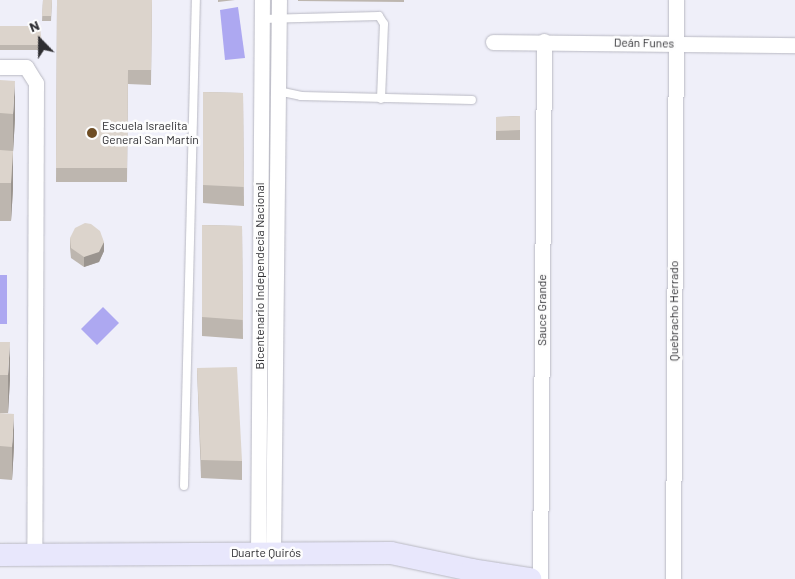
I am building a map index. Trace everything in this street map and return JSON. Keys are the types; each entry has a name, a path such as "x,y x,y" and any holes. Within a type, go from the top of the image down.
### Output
{"main road":[{"name":"Duarte Quirós","path":"0,555 266,552 400,554 472,570 530,579"}],"street":[{"name":"Bicentenario Independecia Nacional","path":"262,0 266,552"},
{"name":"Bicentenario Independecia Nacional","path":"266,552 279,0"},
{"name":"Quebracho Herrado","path":"673,579 676,0"},
{"path":"262,39 278,91"},
{"name":"Deán Funes","path":"493,42 544,41 795,45"},
{"name":"Sauce Grande","path":"540,579 544,41"},
{"path":"0,67 26,67 36,84 34,554"}],"lane":[{"path":"184,486 196,0"},
{"path":"262,19 379,16 382,18 381,99"},
{"path":"278,91 302,96 472,100"}],"shaded area":[{"path":"238,7 245,58 225,60 220,10"},
{"path":"0,275 7,275 7,324 0,324"},
{"path":"103,307 119,323 97,345 81,329"}],"building":[{"path":"43,0 52,0 51,16 42,16"},
{"name":"Escuela Israelita General San Martín","path":"57,0 152,0 151,70 128,70 127,168 56,168"},
{"path":"0,26 40,26 42,45 0,45"},
{"path":"0,80 15,81 13,114 0,113"},
{"path":"203,92 243,93 244,187 203,185"},
{"path":"520,116 520,130 496,131 496,117"},
{"path":"0,150 13,151 11,183 0,183"},
{"path":"85,223 91,224 100,231 104,242 99,252 84,257 71,248 70,238 75,228"},
{"path":"202,225 242,226 243,320 202,317"},
{"path":"0,342 10,342 8,375 0,375"},
{"path":"237,367 242,461 201,460 197,368"},
{"path":"0,413 14,414 12,447 0,446"}],"place":[{"name":"Escuela Israelita General San Martín","path":"92,133"}]}
